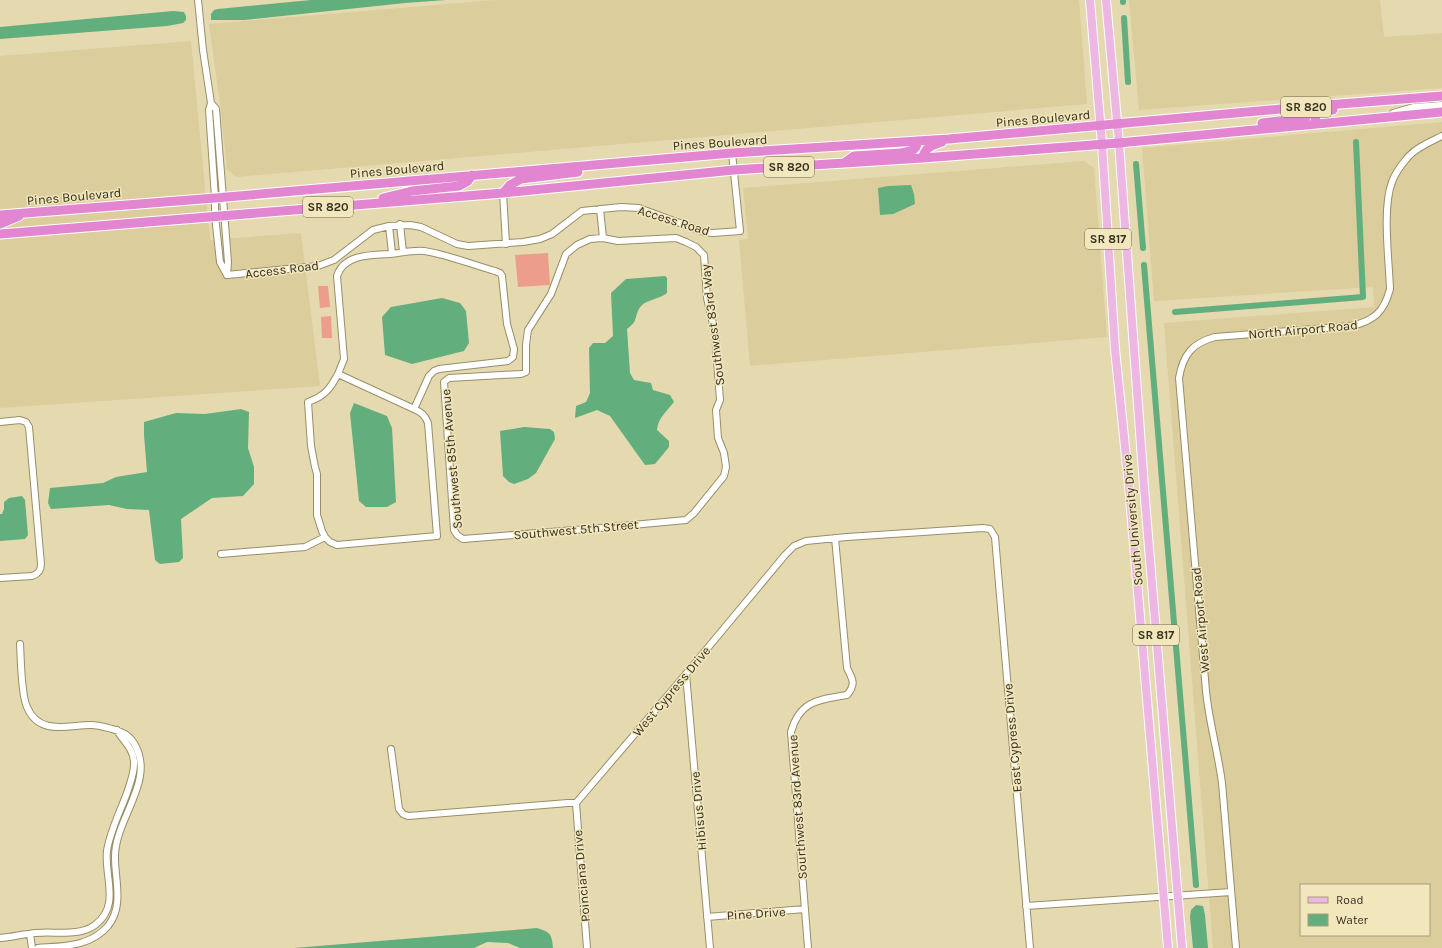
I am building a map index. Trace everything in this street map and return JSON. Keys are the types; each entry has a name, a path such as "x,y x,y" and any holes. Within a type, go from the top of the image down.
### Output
{"highway":[{"name":"Pines Boulevard","path":"0,215 219,198 732,153 949,139 1442,96"},
{"path":"1315,123 1315,116 1320,112 1370,106 1385,101"},
{"path":"1244,130 1262,123 1306,117 1314,106"},
{"name":"SR 820","path":"0,234 503,193 734,170 923,158 1119,143 1442,112"},
{"path":"923,158 923,154 926,150 949,139"},
{"path":"844,163 854,156 901,153 913,150 918,141"},
{"path":"503,193 510,185 521,179 595,169 602,164"},
{"path":"373,203 383,197 412,191 459,186 468,181 472,175"},
{"path":"0,224 24,213"}],"main road":[{"name":"SR 817","path":"1090,0 1102,144"},
{"name":"SR 817","path":"1106,0 1119,143"},
{"name":"South University Drive","path":"1119,143 1144,487 1182,948"},
{"name":"South University Drive","path":"1102,144 1115,349 1128,482 1168,948"}],"street":[{"path":"198,0 203,50 211,103 216,109 219,198 224,215 228,262 227,275"},
{"path":"1382,117 1414,107 1442,105"},
{"name":"North Airport Road","path":"1191,349 1205,340 1214,337 1351,326 1364,323 1379,313 1388,300 1390,289 1387,218 1388,196 1392,183 1397,171 1409,156 1426,144 1442,136"},
{"path":"732,153 734,170"},
{"name":"Access Road","path":"227,275 318,266 334,260 373,230 400,224 410,224 421,227 457,244 468,246 506,244 540,239 552,234 582,211 621,206 639,208 704,232 740,232 734,170"},
{"path":"503,193 506,244"},
{"path":"219,198 215,216 220,262 227,275"},
{"path":"600,209 603,238"},
{"path":"338,374 422,413 426,418 428,423 438,536 337,544 330,542 325,537 317,515 318,474 315,467 311,446 308,402 316,399 330,388 344,359 337,276 339,271 351,260 363,255 403,252 400,224"},
{"path":"389,226 392,253"},
{"name":"Southwest 83rd Way","path":"603,238 618,241 676,238 696,247 704,255 707,298 715,333 720,400 716,410 718,438 724,453 726,467 724,476 694,513"},
{"name":"Southwest 85th Avenue","path":"457,535 454,530 444,382 449,378 521,374 526,372 526,345 528,330 551,294 566,254 577,245 590,239 603,238"},
{"name":"Southwest 85th Avenue","path":"403,252 418,251 430,253 500,273 508,333 514,349 513,357 508,361 434,371 429,376 414,409"},
{"name":"West Airport Road","path":"1191,349 1182,364 1179,378 1208,713 1219,761 1222,783 1236,948"},
{"path":"0,422 20,420 26,422 29,427 41,564 39,572 32,576 0,578"},
{"name":"Southwest 5th Street","path":"457,535 463,539 600,528 686,520 694,513"},
{"name":"West Cypress Drive","path":"576,804 794,546 806,541 835,538 983,528 990,529"},
{"name":"East Cypress Drive","path":"990,529 995,537 1030,948"},
{"path":"221,554 305,547 325,537"},
{"name":"Sourthwest 83rd Avenue","path":"808,948 791,732 797,717 812,703 825,698 847,696 851,691 853,684 851,676 846,668 835,538"},
{"path":"20,644 25,700 28,710 35,719 46,726 51,727 63,728 92,725 117,730 135,751 142,762 140,777 118,839 115,859 118,895 116,908 111,922 94,938 82,943 38,948"},
{"name":"Hibisus Drive","path":"686,674 710,948"},
{"path":"391,749 399,809 403,814 408,816 568,803 576,804"},
{"path":"0,938 48,932 58,933 85,930 103,918 109,906 110,892 107,859 111,836 132,779 135,751"},
{"name":"Poinciana Drive","path":"576,804 587,948"},
{"path":"111,836 118,839"},
{"path":"1026,906 1231,892"},
{"path":"109,906 116,908"},
{"name":"Pine Drive","path":"707,917 805,909"},
{"path":"58,933 60,946"},
{"path":"30,934 32,948"}],"shaded area":[{"path":"495,0 1079,0 1087,104 236,177 227,169 209,24"},
{"path":"1129,0 1380,0 1384,37 1442,33 1442,88 1139,110"},
{"path":"191,41 210,240 301,233 320,386 0,408 0,56"},
{"path":"1442,122 1442,948 1213,948 1164,323 1374,307 1373,287 1154,301 1142,148"},
{"path":"1084,161 1094,168 1107,337 750,366 739,240 748,239 743,188"},
{"path":"548,253 550,285 518,287 515,255"},
{"path":"318,286 328,286 330,307 320,308"},
{"path":"331,316 332,338 322,338 321,317"}],"water":[{"path":"311,0 446,0 245,20 211,20 211,14 214,10 218,9"},
{"path":"173,11 184,12 186,20 183,23 167,26 0,39 0,27"},
{"path":"911,185 915,204 893,214 880,215 878,188"},
{"path":"665,276 667,278 667,293 642,305 638,311 634,323 627,329 630,373 634,380 651,383 653,390 670,395 674,402 661,418 657,430 669,441 669,447 655,464 645,465 610,416 597,410 575,418 576,406 586,402 590,393 589,348 593,343 605,343 613,336 611,293 626,279"},
{"path":"442,298 460,303 466,311 469,343 464,351 412,364 385,355 382,317 391,307"},
{"path":"354,403 387,416 392,428 396,502 387,507 366,507 359,501 350,413"},
{"path":"241,409 249,412 248,448 254,467 254,484 243,496 212,498 181,519 183,558 179,562 160,564 155,560 149,510 127,509 109,505 51,509 48,503 50,488 103,483 116,477 147,472 144,422 176,413 205,414"},
{"path":"524,427 550,429 554,432 555,439 536,473 528,479 514,484 509,482 503,476 500,431"},
{"path":"22,496 25,500 28,535 25,539 0,541 0,514 2,514 4,509 4,502 9,498"},
{"path":"1196,905 1203,906 1208,948 1193,948 1190,917 1191,910"},
{"path":"537,928 550,934 553,948 520,948 508,943 487,942 474,948 294,948"}],"waterway":[{"path":"1124,18 1128,82"},
{"path":"1175,312 1363,297 1356,142"},
{"path":"1136,164 1143,248"},
{"path":"1144,265 1196,885"}]}
